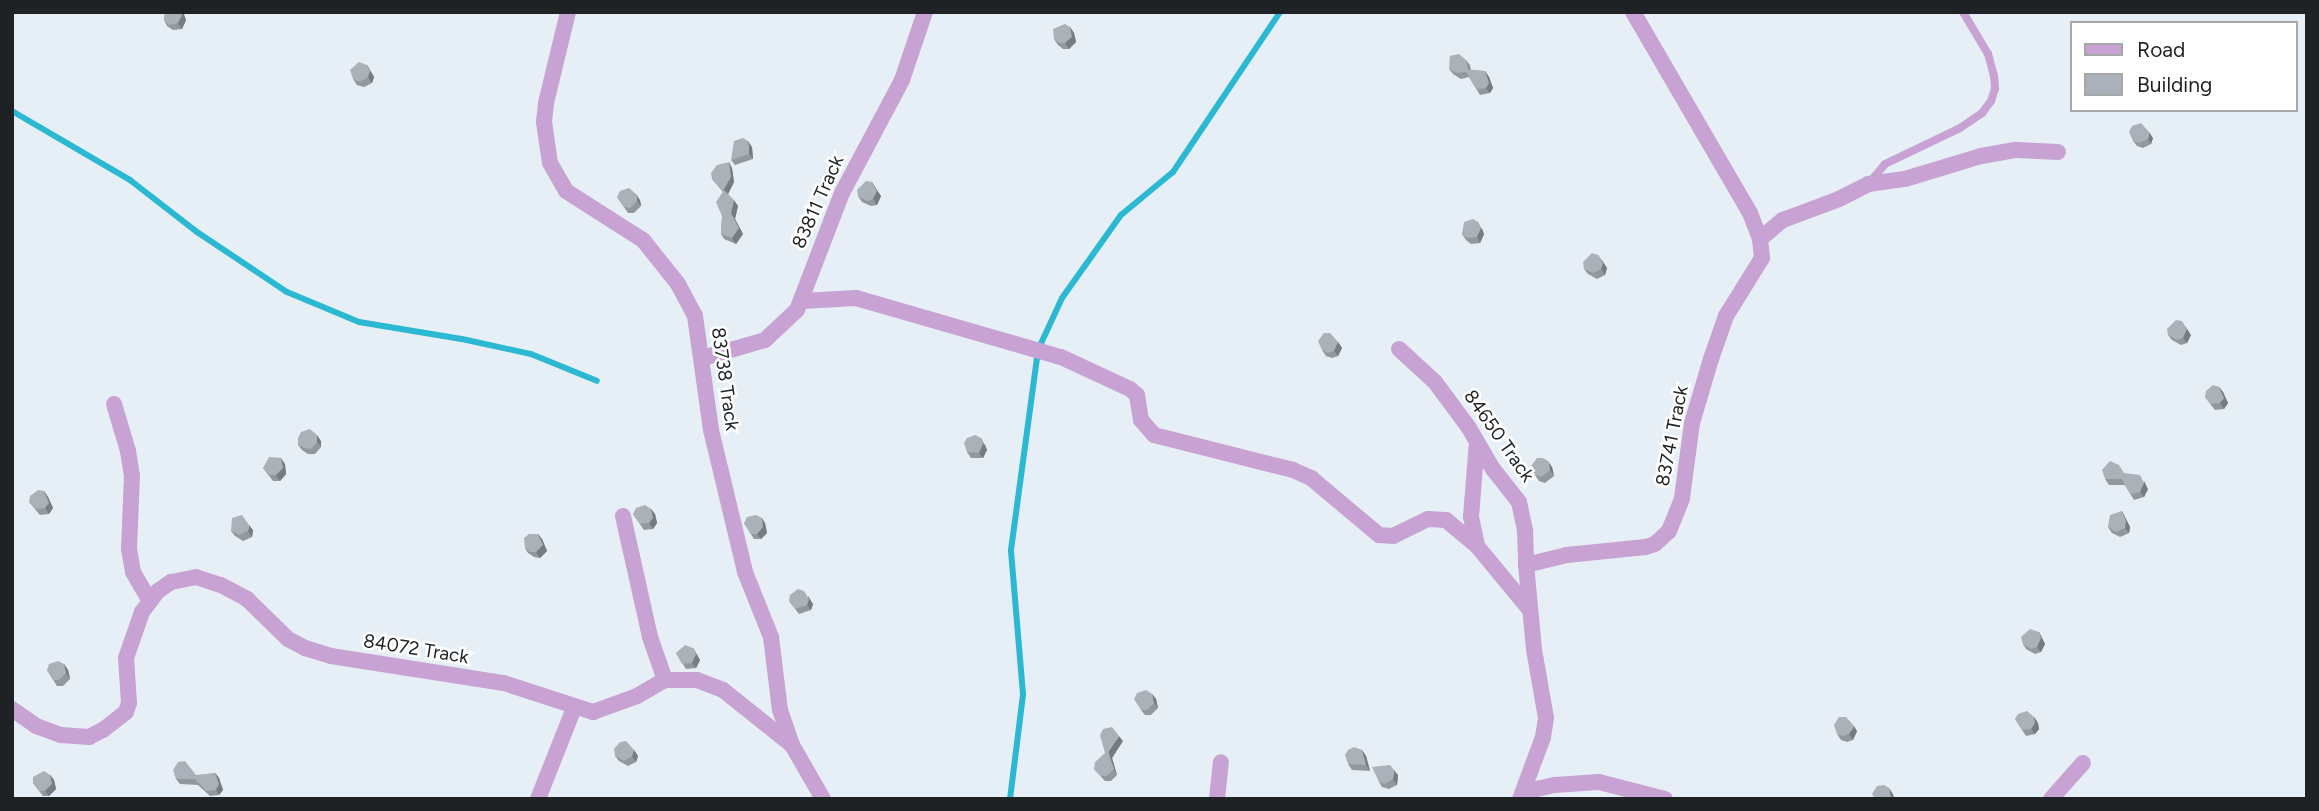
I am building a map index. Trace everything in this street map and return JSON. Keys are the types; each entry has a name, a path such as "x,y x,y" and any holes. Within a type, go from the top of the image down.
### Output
{"street":[{"name":"83738 Track","path":"568,12 551,78 544,122 546,148 554,174 566,191 633,232 657,255 695,316 711,430 745,572 771,638 780,710 792,745 823,799"},
{"name":"83811 Track","path":"703,358 765,340 792,316 802,301 826,228 846,184 902,80 920,36 925,12"},
{"path":"1633,12 1711,142 1750,213 1760,239 1783,220 1839,199 1868,184 1905,179 1981,156 2016,150 2057,152"},
{"name":"83741 Track","path":"1526,565 1567,555 1646,547 1662,538 1672,526 1684,484 1692,423 1711,359 1726,316 1762,258 1760,239"},
{"path":"802,301 856,298 1061,357 1130,389 1137,395 1141,420 1154,435 1293,470 1311,478 1379,535 1392,536 1437,518 1458,528 1477,546 1529,608"},
{"name":"84650 Track","path":"1399,349 1435,382 1521,506 1526,565"},
{"path":"114,404 128,450 132,475 129,549 133,572 149,601"},
{"path":"1477,442 1471,517 1477,546"},
{"path":"623,516 650,637 665,680 697,680 717,687 792,745"},
{"path":"1522,795 1543,737 1546,718 1529,608 1526,565"},
{"name":"84072 Track","path":"12,709 36,726 76,738 89,737 103,730 126,712 130,703 126,658 138,621 149,601 171,582 196,577 221,585 247,600 275,628 305,648 362,663 504,683 550,696 573,708 593,712 637,696 665,680"},
{"path":"538,799 573,708"},
{"path":"1217,799 1222,762"},
{"path":"2051,799 2083,763"},
{"path":"1522,795 1555,785 1599,782 1665,799"}],"lane":[{"path":"1868,184 1885,164 1960,128 1982,113 1991,101 1995,89 1988,54 1963,12"}],"building":[{"path":"165,12 181,12 182,15 178,23 169,25 164,20"},
{"path":"1065,24 1070,27 1072,37 1065,43 1059,43 1054,39 1053,29"},
{"path":"1459,54 1466,60 1468,70 1485,71 1489,83 1486,88 1477,89 1466,72 1457,73 1449,69 1450,56"},
{"path":"359,62 367,65 370,71 368,77 360,82 353,79 350,70"},
{"path":"2141,123 2149,132 2148,139 2139,143 2133,141 2129,132 2132,126"},
{"path":"743,138 748,141 749,154 731,160 734,141"},
{"path":"729,162 731,177 723,191 712,179 711,173 717,165"},
{"path":"866,181 872,182 877,191 873,199 867,201 858,196 857,190"},
{"path":"629,188 636,194 637,201 630,208 624,207 617,197 620,191"},
{"path":"724,190 734,200 731,213 739,228 732,238 721,234 722,216 716,202"},
{"path":"1473,219 1481,228 1477,237 1467,238 1462,234 1464,222"},
{"path":"1592,253 1598,255 1603,263 1601,269 1593,273 1584,269 1583,262"},
{"path":"2176,320 2182,321 2187,329 2183,338 2177,340 2168,335 2167,329"},
{"path":"1324,333 1330,333 1338,342 1334,351 1328,353 1322,350 1318,341"},
{"path":"2213,385 2219,387 2224,398 2220,403 2211,404 2205,397 2206,391"},
{"path":"310,429 317,435 317,442 311,449 298,445 301,432"},
{"path":"975,435 981,438 983,444 979,453 967,452 964,443 967,438"},
{"path":"269,457 281,458 283,468 276,475 270,475 263,468"},
{"path":"1537,458 1548,461 1550,470 1541,477 1535,475 1531,466"},
{"path":"2110,461 2119,465 2124,473 2140,475 2144,483 2140,492 2130,494 2122,479 2105,479 2102,470"},
{"path":"38,490 44,491 49,503 45,508 36,509 29,502 30,496"},
{"path":"645,505 651,509 653,518 649,523 640,524 633,514 636,508"},
{"path":"2122,511 2126,521 2125,528 2116,532 2108,527 2110,515"},
{"path":"242,515 249,525 248,531 239,535 231,531 232,518"},
{"path":"756,515 762,518 763,527 757,534 751,534 744,523 747,517"},
{"path":"529,534 538,534 543,545 536,552 525,548 524,538"},
{"path":"798,589 804,591 809,599 807,605 795,609 789,601 790,595"},
{"path":"2030,629 2039,632 2041,638 2037,647 2031,649 2023,644 2021,637"},
{"path":"685,645 693,648 696,654 692,663 682,664 676,653"},
{"path":"58,661 64,664 66,673 59,680 53,680 47,670 49,664"},
{"path":"1146,690 1152,694 1154,703 1147,710 1141,710 1134,699 1137,693"},
{"path":"2027,711 2034,717 2035,723 2031,729 2022,730 2015,719 2018,714"},
{"path":"1839,717 1846,717 1854,726 1849,734 1837,734 1834,725"},
{"path":"1112,727 1119,736 1108,752 1114,769 1107,776 1101,776 1094,769 1095,762 1105,753 1100,735 1103,729"},
{"path":"626,741 634,750 632,756 624,761 615,756 614,749 620,742"},
{"path":"1354,747 1362,750 1366,765 1348,764 1345,755"},
{"path":"185,761 196,775 215,773 219,784 216,790 206,791 195,779 176,779 173,770 178,762"},
{"path":"1390,765 1394,770 1393,779 1385,784 1379,782 1372,767"},
{"path":"44,771 50,775 52,784 45,791 39,791 33,783 33,777"},
{"path":"1884,785 1889,788 1890,799 1875,799 1872,794 1877,786"}],"waterway":[{"path":"1010,799 1023,694 1011,550 1038,350 1062,298 1121,215 1173,172 1280,12"},
{"path":"12,111 130,180 197,232 287,292 359,322 462,339 531,354 597,381"}]}
